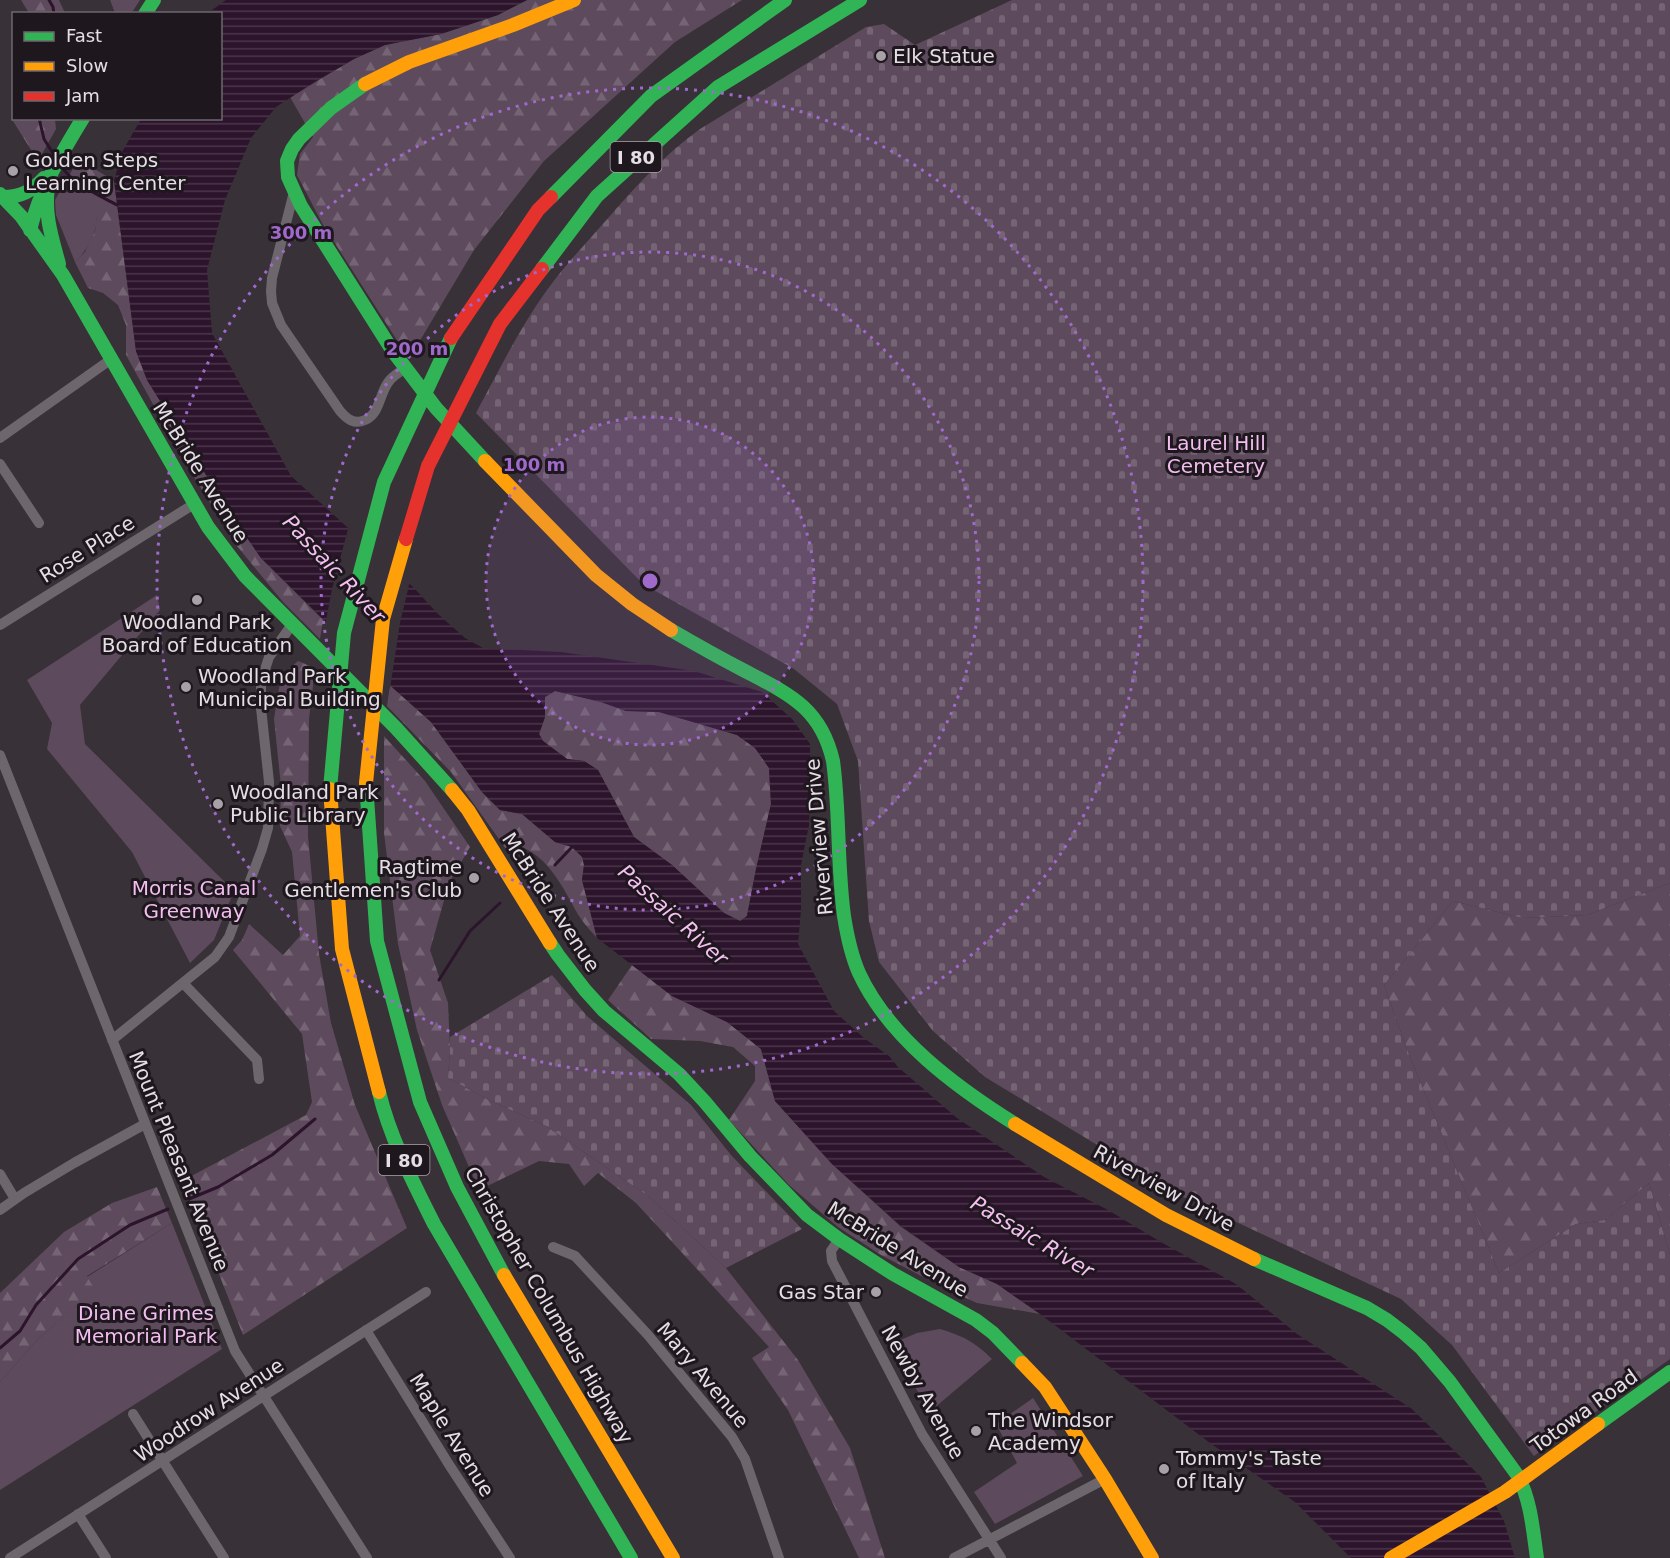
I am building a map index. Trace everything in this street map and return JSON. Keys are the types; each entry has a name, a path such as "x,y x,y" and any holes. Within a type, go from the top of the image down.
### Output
{"main road":[{"name":"Riverview Drive","path":"574,0 393,68 352,91 316,121 292,147 286,169 294,192 349,284 405,368 466,443 574,554 615,591 662,624 789,695 816,719 826,734 834,761 843,907 852,956 871,996 914,1047 946,1077 981,1103 1139,1200 1222,1245 1367,1308 1393,1323 1414,1341 1443,1373 1520,1481"},
{"name":"I 80","path":"631,1558 451,1253 413,1180 383,1109 359,1026 341,946 329,824 332,712 342,637 352,590 369,525 394,453 444,349 480,288 553,192 637,106 733,32 785,0"},
{"name":"Christopher Columbus Highway","path":"672,1558 486,1241 450,1174 408,1068 390,1004 374,920 366,844 365,743 374,665 399,549 424,477 453,408 504,318 549,253 578,217 626,166 686,112 726,81 782,43 860,0"},
{"name":"McBride Avenue","path":"82,120 52,170 35,208 30,230 63,275 208,527 245,576 442,778 473,818 558,955 604,1011 679,1074 710,1107 750,1156 807,1215 838,1239 893,1274 976,1320 993,1333 1045,1387 1105,1479 1152,1558"},
{"name":"McBride Avenue","path":"52,170 46,195 47,208 52,237 63,275"},
{"path":"1,196 18,198 30,192 52,170"},
{"path":"1,196 14,208 30,230"},
{"name":"Totowa Road","path":"1391,1558 1501,1495 1670,1372"},
{"path":"1520,1481 1528,1506 1537,1558"}],"street":[{"path":"294,192 272,278 272,303 281,325 340,411 354,422 361,422 375,412 390,380 405,368"},
{"path":"0,438 110,360"},
{"path":"0,464 39,523"},
{"name":"Rose Place","path":"0,625 194,504"},
{"path":"112,1040 214,957 230,937 268,828 270,798 261,708 261,682 269,657 293,623"},
{"name":"Mount Pleasant Avenue","path":"0,755 2,768 146,1124 235,1352 367,1558"},
{"path":"183,982 256,1060 259,1079"},
{"path":"0,1210 74,1163 146,1124"},
{"path":"0,1174 15,1199"},
{"name":"Newby Avenue","path":"838,1239 831,1251 832,1261 922,1434 1001,1558"},
{"name":"Mary Avenue","path":"553,1247 575,1256 670,1360 732,1437 745,1460 779,1558"},
{"name":"Woodrow Avenue","path":"10,1558 426,1292"},
{"name":"Maple Avenue","path":"366,1330 510,1558"},
{"path":"133,1413 224,1558"},
{"path":"954,1558 1105,1479"},
{"path":"78,1514 106,1558"}],"green space":[{"path":"21,0 59,0 65,12 28,12"},
{"path":"110,0 140,0 132,12 115,12"},
{"path":"527,0 742,0 675,42 544,161 474,250 409,359 322,223 297,175 300,154 313,137 290,97 354,59 385,45 441,34 498,15"},
{"name":"Laurel Hill Cemetery","path":"1012,0 1670,0 1670,883 1587,915 1522,918 1453,901 1384,985 1408,1052 1499,1273 1576,1224 1605,1220 1649,1183 1670,1255 1670,1359 1534,1456 1452,1345 1401,1299 1183,1197 985,1077 933,1031 879,962 869,921 858,761 837,704 794,669 643,584 476,413 518,335 554,281 641,182 687,139 866,27 884,24 915,45"},
{"path":"55,120 56,129 38,161 13,121"},
{"path":"79,159 114,181 136,351 147,380 229,512 261,558 323,620 320,639 283,602 237,546 187,466 126,355 126,325 118,305 103,293 88,288 75,262 85,252 95,231 97,215 75,182 68,177"},
{"path":"68,177 92,192 97,212 97,222 91,241 75,262 56,215 55,200"},
{"name":"Morris Canal Greenway","path":"157,595 160,610 80,705 85,744 234,891 214,940 190,963 132,852 47,749 52,723 27,680"},
{"path":"298,661 315,668 309,719 308,836 319,954 331,1023 355,1105 407,1228 243,1335 182,1181 306,1115 312,1102 302,1034 233,950 242,940 249,924 283,955 300,936 292,852 280,826 281,786 274,719 281,676"},
{"path":"390,685 431,722 482,792 500,810 522,814 555,842 572,847 583,857 582,880 597,938 581,919 550,868 534,853 524,848 509,853 451,772 387,706"},
{"path":"555,691 601,702 626,711 659,712 737,735 755,748 769,768 771,804 747,916 740,921 724,913 672,865 634,837 598,770 584,761 567,759 543,741 539,734 545,717 545,697"},
{"path":"384,736 425,781 470,847 449,883 430,950 448,1003 450,1049 448,1078 546,1126 648,1196 726,1268 798,1360 850,1448 885,1558 859,1558 788,1410 752,1358 769,1347 636,1203 598,1173 584,1186 569,1164 539,1161 479,1190 442,1105 417,1030 398,944 384,833"},
{"path":"1670,883 1670,1255 1649,1183 1605,1220 1576,1224 1499,1273 1408,1052 1384,985 1453,901 1522,918 1587,915"},
{"path":"632,965 672,996 727,1022 761,1049 775,1101 832,1164 901,1227 959,1267 997,1284 1040,1314 977,1303 881,1255 838,1227 789,1185 729,1120 755,1081 755,1066 733,1047 700,1041 651,1039 608,1000"},
{"path":"552,975 587,1016 691,1105 731,1155 802,1229 726,1268 648,1196 546,1126 448,1078 450,1037"},
{"path":"157,1187 172,1223 87,1276 96,1289 39,1338 0,1382 0,1293 64,1232 112,1203"},
{"name":"Diane Grimes Memorial Park","path":"172,1223 222,1349 0,1490 0,1382 39,1338 95,1289 87,1277"},
{"path":"940,1329 968,1340 992,1359 933,1409 927,1408 891,1344 917,1333"},
{"path":"1033,1398 1083,1476 995,1524 974,1492 1017,1463 996,1424"}],"water":[{"name":"Passaic River","path":"226,0 527,0 498,15 441,34 385,45 354,59 276,107 251,138 225,200 207,270 212,333 291,476 414,588 438,614 465,638 483,648 561,652 694,671 762,692 793,720 810,744 809,825 801,865 798,944 834,1011 864,1038 889,1056 898,1067 957,1118 1044,1177 1108,1210 1236,1284 1297,1334 1412,1409 1481,1477 1504,1521 1515,1558 1351,1558 1295,1502 1210,1443 1040,1314 997,1284 959,1267 901,1226 832,1164 775,1101 761,1049 727,1022 672,996 597,938 582,880 584,865 582,857 572,847 555,842 522,814 500,810 482,792 431,722 394,689 261,558 229,512 147,380 136,351 114,181 122,152 140,120 222,120 222,12 209,12","holes":["555,691 601,702 626,711 659,712 737,735 755,748 769,768 771,804 747,916 740,921 724,913 672,865 634,837 598,770 584,761 567,759 543,741 539,734 545,717 545,697"]}],"pier":[{"path":"349,525 410,581 400,623 390,689 325,626"}],"waterway":[{"path":"49,0 54,12"},
{"path":"39,120 44,139 54,155"},
{"path":"61,166 79,184 117,205"},
{"path":"555,865 572,847"},
{"path":"439,980 470,931 500,903"},
{"path":"189,1199 218,1187 272,1155 315,1119"},
{"path":"0,1348 20,1331 36,1305 78,1259 130,1225 168,1209"}],"traffic: fast":[{"path":"146,12 154,0"},
{"path":"551,197 651,96 785,0"},
{"path":"542,269 597,196 718,87 860,0"},
{"path":"365,84 331,108 299,139 287,161 288,177 301,206 392,350 436,408 485,461"},
{"path":"30,230 45,186 82,120"},
{"path":"3,197 26,192 44,178"},
{"path":"48,187 48,216 59,264"},
{"path":"0,194 21,216 63,275 208,527 245,576 396,728 452,790"},
{"path":"330,789 344,633 384,482 451,338"},
{"path":"671,630 776,687 811,715 828,743 833,761 844,916 859,973 872,997 906,1040 970,1094 1015,1124"},
{"path":"366,783 377,941 420,1102 457,1187 504,1275"},
{"path":"550,943 585,990 604,1011 679,1074 750,1156 807,1215 893,1274 976,1320 993,1333 1022,1363"},
{"path":"379,1092 396,1143 434,1224 631,1558"},
{"path":"1254,1259 1367,1308 1387,1320 1421,1348 1450,1382 1518,1476 1529,1506 1537,1558"},
{"path":"1598,1424 1670,1372"}],"traffic: slow":[{"path":"365,84 409,62 513,25 574,0"},
{"path":"485,461 596,575 632,604 671,630"},
{"path":"366,783 383,619 406,539"},
{"path":"330,789 342,949 379,1092"},
{"path":"452,790 468,810 550,943"},
{"path":"1015,1124 1166,1215 1254,1259"},
{"path":"504,1275 673,1558"},
{"path":"1022,1363 1045,1387 1105,1479 1152,1558"},
{"path":"1391,1558 1505,1492 1598,1424"}],"traffic: jam":[{"path":"451,338 538,210 551,197"},
{"path":"406,539 428,466 500,324 542,269"}],"place":[{"name":"Elk Statue","path":"881,56"},
{"name":"Golden Steps Learning Center","path":"13,171"},
{"name":"Woodland Park Board of Education","path":"197,600"},
{"name":"Woodland Park Municipal Building","path":"186,687"},
{"name":"Woodland Park Public Library","path":"218,804"},
{"name":"Ragtime Gentlemen's Club","path":"474,878"},
{"name":"Gas Star","path":"876,1292"},
{"name":"The Windsor Academy","path":"976,1431"},
{"name":"Tommy's Taste of Italy","path":"1164,1469"}]}
